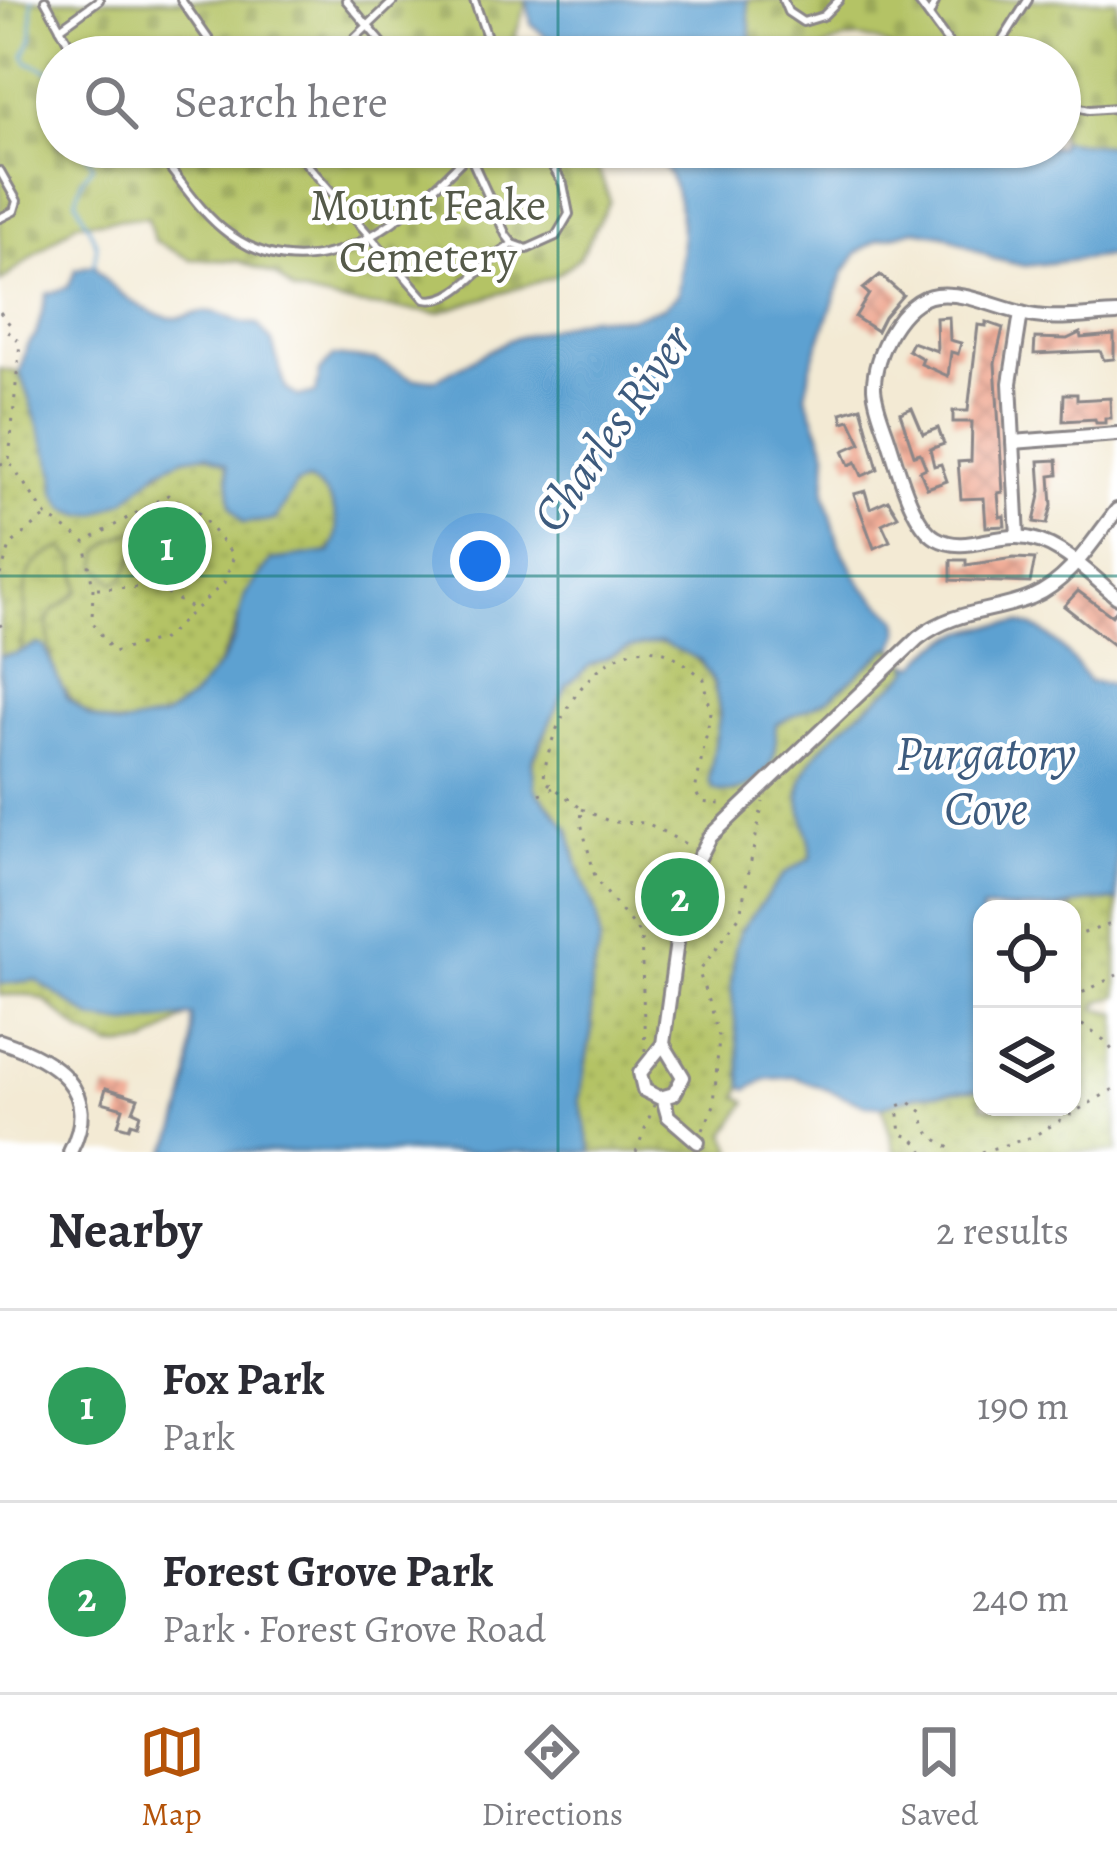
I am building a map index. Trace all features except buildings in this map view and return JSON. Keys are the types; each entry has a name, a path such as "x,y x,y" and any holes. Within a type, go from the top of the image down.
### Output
{"street":[{"path":"1117,314 1049,317 948,294 918,301 886,344 874,387 881,418 926,531 957,544 1018,537 1045,543 1117,597"},
{"path":"1018,537 1010,374 1021,313"},
{"path":"1013,442 1117,434"},
{"path":"698,1142 668,1116 659,1098 644,1090 640,1078 663,1043 682,905 700,851 928,631 958,615 1036,595 1060,580 1117,509"},
{"path":"0,1040 29,1051 72,1083 82,1112 70,1152"},
{"path":"659,1098 677,1091 683,1077 663,1043"}],"lane":[{"path":"45,0 64,36"},
{"path":"60,28 98,0"},
{"path":"182,0 207,36"},
{"path":"346,0 377,36"},
{"path":"358,36 395,0"},
{"path":"474,0 487,36"},
{"path":"783,0 788,12 803,22 823,16 839,0"},
{"path":"917,0 943,36"},
{"path":"928,16 936,0"},
{"path":"1005,36 1028,0"},
{"path":"1081,108 1117,108"},
{"path":"170,168 216,223 254,247 287,256 343,252 372,239 449,168"},
{"path":"310,168 420,295 436,301 513,244"},
{"path":"478,168 502,229 513,244 527,249 561,231 569,214 563,184 553,168"},
{"path":"0,171 14,191 17,207 0,218"}],"path":[{"path":"0,312 12,326 8,334 20,342 9,462 47,516 85,542 93,588 92,621 113,652 163,639 224,583 234,556 197,511 168,495 85,542"},
{"path":"0,464 9,462"},
{"path":"0,575 11,544 47,516"},
{"path":"93,588 156,587 196,611"},
{"path":"0,624 5,635"},
{"path":"700,851 647,823 611,822 582,809 544,780 545,754 561,716 588,678 632,651 658,650 704,679 710,713 706,752 695,781 701,802 746,803"},
{"path":"698,1142 714,1105 719,1036 699,972 740,915 765,784"},
{"path":"540,794 555,787"},
{"path":"582,809 581,824 596,880 641,935 643,1041 650,1057"},
{"path":"1081,934 1117,922"},
{"path":"1081,993 1117,975"},
{"path":"1081,1024 1117,1056"},
{"path":"981,1152 1032,1137 1117,1087"},
{"path":"636,1152 659,1098"},
{"path":"925,1152 913,1137 901,1133 898,1106 909,1102 923,1112 932,1138 955,1152"},
{"path":"913,1137 925,1128"}],"green space":[{"name":"Mount Feake Cemetery","path":"0,0 527,0 515,36 36,36 36,168 598,168 610,201 579,258 554,277 437,313 343,303 294,292 277,276 239,261 190,259 154,241 148,217 76,223 0,282"},
{"path":"747,0 1117,0 1117,146 1081,143 1081,36 751,36"},
{"path":"0,369 20,373 55,474 54,484 82,515 119,501 173,463 209,455 227,465 231,506 243,523 276,519 302,480 321,489 332,506 337,527 334,548 322,555 272,560 208,680 173,712 152,721 106,722 69,700 56,681 50,656 0,656"},
{"path":"136,530 153,530 155,538 135,555 123,579 115,583 98,567 100,552"},
{"path":"62,548 75,560 79,590 49,617 54,669 71,699 102,724 186,1017 146,1044 111,1047 83,1033 44,1000 0,995 0,656 15,660 22,643 32,568"},
{"path":"644,642 670,645 690,654 704,668 718,706 719,728 709,773 734,793 756,780 768,765 776,724 830,698 887,649 894,648 909,664 910,670 843,726 813,759 800,794 811,858 784,874 740,931 731,984 740,1051 738,1096 747,1102 726,1134 734,1152 592,1152 579,1100 592,1029 591,982 600,943 597,916 556,812 535,789 530,769 566,685 590,665"},
{"path":"1117,901 1117,996 1095,1008 1117,1013 1117,1152 895,1152 882,1106 917,1095 973,1090 973,1116 1081,1116 1081,903"}],"water":[{"path":"527,0 747,0 751,36 545,36 531,24"},
{"name":"Charles River","path":"1081,143 1117,146 1117,255 1025,266 994,259 944,235 915,230 877,240 857,253 844,272 810,368 806,396 827,451 825,494 839,545 863,587 898,619 900,632 894,648 830,698 776,724 775,753 766,771 751,784 723,791 713,789 709,781 720,713 714,683 700,660 661,642 628,648 590,665 567,685 532,761 535,789 569,829 597,916 600,943 591,982 592,1029 579,1100 592,1152 166,1152 188,1086 192,1016 128,1024 93,1019 36,980 0,984 0,656 44,646 66,697 89,716 118,726 164,717 191,699 221,663 234,639 245,595 272,560 330,552 336,522 325,493 308,480 296,484 275,520 243,523 231,506 227,465 207,454 159,470 126,500 97,514 66,509 55,492 55,474 20,373 47,294 68,287 76,269 94,265 108,282 152,312 179,318 211,312 257,324 272,342 286,389 299,397 316,393 320,372 333,356 375,360 414,379 437,379 509,340 589,317 629,318 664,307 678,294 681,256 680,214 665,168 1081,168"},
{"name":"Purgatory Cove","path":"990,626 1030,626 1050,637 1089,682 1117,685 1117,901 973,900 973,1090 917,1095 882,1106 866,1105 795,1077 766,1079 748,1089 742,1086 731,984 735,948 740,931 784,874 811,858 800,794 804,776 827,742 910,670 909,664 917,665 939,645 963,633"}],"waterway":[{"path":"32,0 32,38 24,55 36,65"},
{"path":"91,168 76,200 97,245 94,265"}],"place":[{"name":"Fox Park","path":"167,546"},
{"name":"Forest Grove Park","path":"680,897"}]}
